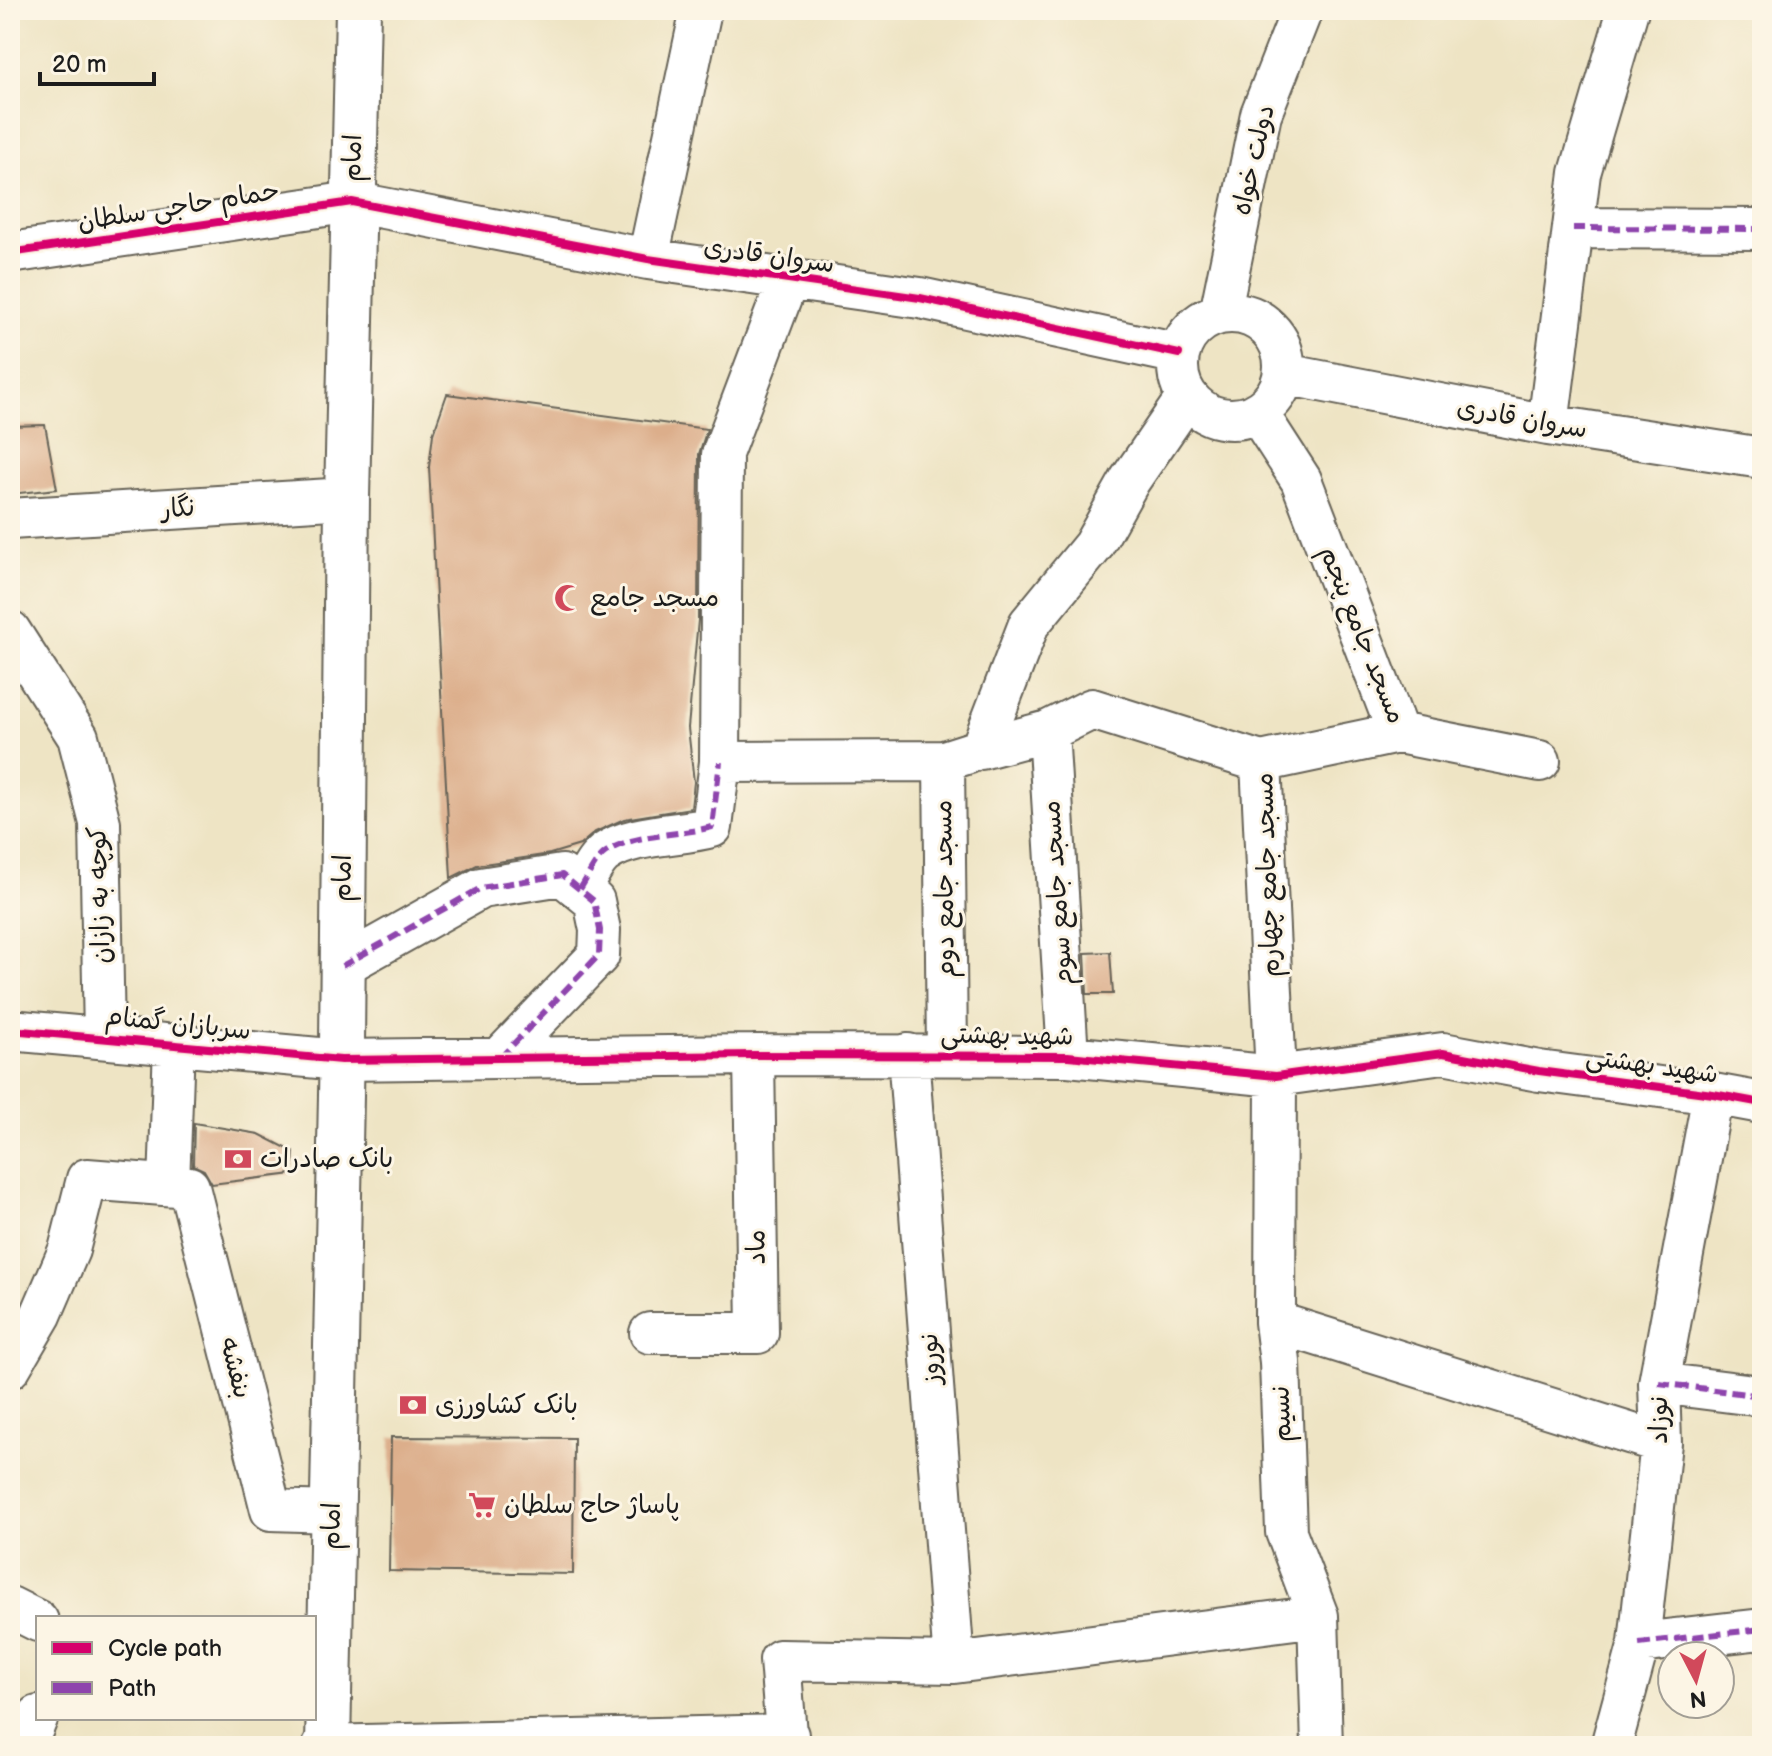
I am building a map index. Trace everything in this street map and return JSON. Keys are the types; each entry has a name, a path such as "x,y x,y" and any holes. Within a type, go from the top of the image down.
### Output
{"main road":[{"name":"امام","path":"323,1735 332,1512 352,202 358,10"}],"street":[{"path":"648,259 701,10"},
{"name":"دولت خواه","path":"1220,314 1261,114 1302,10"},
{"path":"1548,425 1580,173 1628,10"},
{"name":"حمام حاجی سلطان","path":"10,253 352,202"},
{"name":"سروان قادری","path":"352,202 648,259 920,298 1179,354"},
{"path":"1573,228 1762,229"},
{"path":"580,889 604,853 634,841 712,827 720,762 722,454 788,280"},
{"path":"1237,313 1253,317 1268,327 1279,341 1284,357 1284,374 1274,396 1257,412 1242,418 1227,419 1198,408 1187,397 1178,369 1184,340 1193,328 1205,319 1220,314 1237,313"},
{"name":"سروان قادری","path":"1284,374 1548,425 1762,458"},
{"path":"962,755 1029,624 1093,546 1130,480 1187,397"},
{"name":"مسجد جامع پنجم","path":"1257,412 1301,480 1398,733 1540,761"},
{"name":"نگار","path":"10,519 347,498"},
{"name":"کوچه به زازان","path":"10,631 78,737 100,823 104,1037"},
{"path":"720,762 962,755 1048,731 1092,709 1261,762"},
{"name":"مسجد جامع سوم","path":"1048,731 1068,1056"},
{"name":"مسجد جامع چهارم","path":"1276,1076 1261,762 1398,733"},
{"name":"مسجد جامع دوم","path":"928,1055 962,755"},
{"path":"342,966 481,888 562,875 594,901 600,930 599,955 500,1058"},
{"name":"سربازان گمنام","path":"10,1030 341,1060"},
{"path":"10,1368 41,1315 69,1250 87,1179 169,1185 174,1044"},
{"name":"شهید بهشتی","path":"341,1060 754,1055 1068,1056 1276,1076 1443,1053 1539,1071 1762,1103"},
{"name":"ماد","path":"650,1333 758,1333 754,1055"},
{"name":"نوروز","path":"928,1055 954,1663"},
{"name":"نسیم","path":"1276,1076 1275,1322 1280,1362 1286,1532 1318,1616 1322,1746"},
{"name":"نوزاد","path":"1611,1746 1639,1643 1661,1443 1659,1383 1713,1094"},
{"name":"بنفشه","path":"169,1185 189,1187 271,1510 332,1512"},
{"path":"1275,1322 1661,1443"},
{"path":"1659,1383 1762,1396"},
{"path":"10,1607 36,1620"},
{"path":"323,1735 788,1740 780,1660 954,1663 1318,1616"},
{"path":"1639,1643 1762,1629"},
{"path":"26,1746 36,1720"}],"building":[{"name":"مسجد جامع","path":"447,394 707,429 699,454 698,620 688,728 694,782 691,808 624,819 595,832 580,845 550,854 477,865 451,878 429,467 433,434"},
{"path":"45,425 57,489 10,494 10,426"},
{"path":"1110,952 1113,994 1087,994 1085,953"},
{"name":"بانک صادرات","path":"194,1123 259,1134 294,1152 292,1174 212,1184 204,1170 193,1165"},
{"name":"پاساژ حاج سلطان","path":"391,1437 574,1438 573,1574 389,1571"}],"marked path":[{"path":"1573,228 1762,229"},
{"path":"580,889 598,859 617,846 643,838 712,827 720,762"},
{"path":"342,966 481,888 562,875 594,901 600,930 599,955 500,1058"},
{"path":"1659,1383 1762,1396"},
{"path":"1639,1643 1762,1629"}],"cycle path":[{"path":"10,253 352,202 648,259 920,298 1179,354"},
{"path":"10,1030 341,1060 754,1055 1068,1056 1276,1076 1443,1053 1539,1071 1762,1103"}],"place":[{"name":"مسجد جامع","path":"568,598"},
{"name":"بانک صادرات","path":"238,1159"},
{"name":"بانک کشاورزی","path":"413,1405"},
{"name":"پاساژ حاج سلطان","path":"482,1505"}]}
